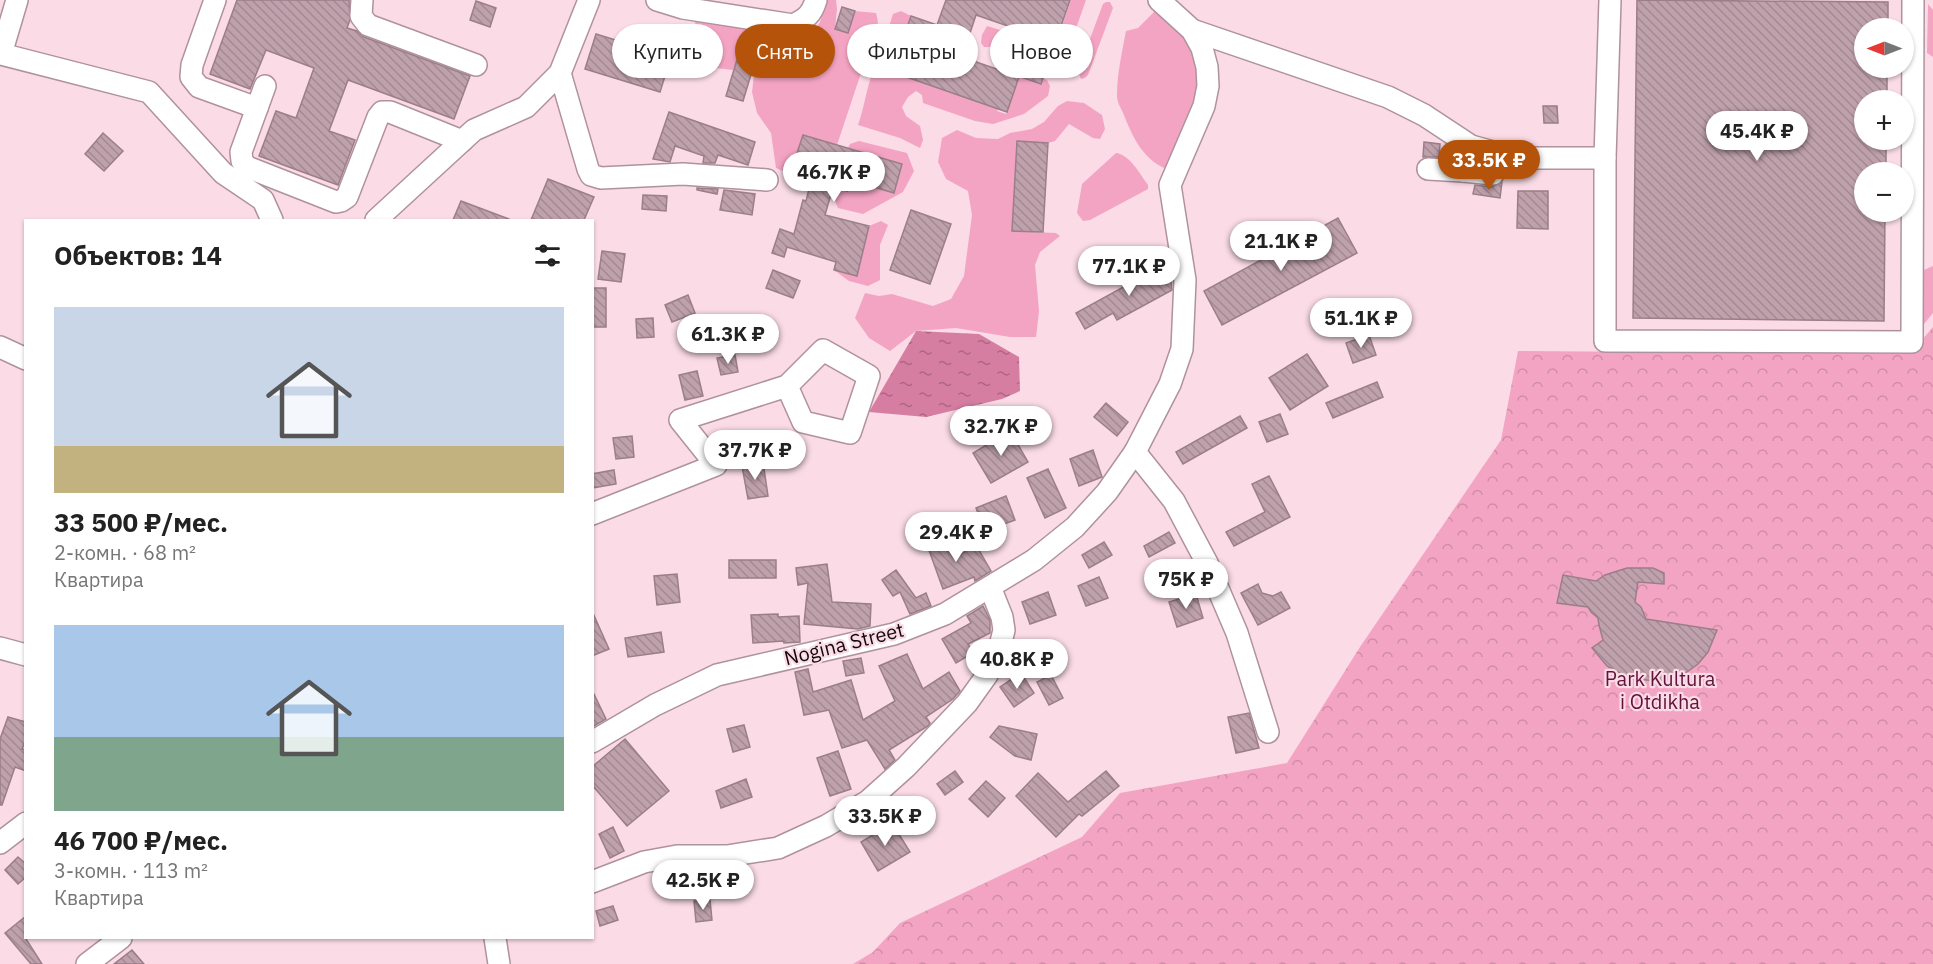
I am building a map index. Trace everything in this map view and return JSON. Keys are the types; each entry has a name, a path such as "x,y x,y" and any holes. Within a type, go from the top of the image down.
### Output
{"street":[{"path":"17,0 0,56 148,92 223,173 262,200 272,219"},
{"path":"215,0 192,65 191,77 199,87 257,108"},
{"path":"362,0 361,16 368,25 476,65"},
{"path":"377,219 474,130 526,107 560,73 589,0"},
{"path":"657,0 683,8 793,25 805,20 813,10 816,0"},
{"name":"Nogina Street","path":"594,741 655,705 717,675 894,634 945,614 1034,560 1075,527 1107,492 1135,452 1170,384 1182,349 1185,280 1170,185 1204,106 1208,86 1207,67 1202,48 1192,30 1159,0"},
{"path":"1610,0 1605,158 1605,341 1912,342 1913,0"},
{"path":"1192,30 1388,97 1424,115 1472,146 1515,158 1605,158"},
{"path":"560,73 591,175 601,178 683,174 767,180"},
{"path":"265,86 241,152 242,161 247,167 336,202 347,196 382,112 390,112 462,141"},
{"path":"1463,171 1472,146"},
{"path":"1428,169 1493,174"},
{"path":"0,347 24,358"},
{"path":"594,513 716,465 680,420 787,386"},
{"path":"1135,452 1174,501 1207,563 1237,633 1268,732"},
{"path":"594,881 644,862 677,856 727,856 778,848 826,826 868,801 906,767 967,703 987,675 999,650 1004,630 1002,617 990,587"},
{"path":"0,648 24,654"},
{"path":"0,843 24,825"},
{"path":"87,964 120,939"},
{"path":"495,939 499,964"}],"green space":[{"path":"826,0 836,0 835,29 835,24 819,24"},
{"path":"1071,0 1086,0 1078,24 1063,24"},
{"path":"1110,2 1113,8 1093,62 1093,31 1103,4"},
{"path":"1928,4 1933,10 1933,57 1927,53"},
{"path":"855,11 876,13 877,24 851,24"},
{"path":"901,11 911,16 908,24 890,24 893,14"},
{"path":"1155,11 1161,12 1178,28 1200,61 1198,99 1169,163 1164,168 1149,158 1138,145 1117,96 1126,31 1138,28"},
{"path":"692,16 762,24 735,24 733,70 723,69 723,24 696,24"},
{"path":"987,26 990,27 990,47 984,47 981,43"},
{"path":"835,29 847,33 847,78 859,78 837,145 803,135 795,162 830,173 833,187 847,191 850,180 894,193 902,164 848,148 850,144 859,141 907,153 914,171 903,192 863,214 838,208 831,192 776,168 771,133 757,113 752,92 754,78 835,78"},
{"path":"871,78 909,78 998,109 997,111 1006,114 1019,78 1041,84 1043,78 1050,86 1048,96 1024,114 993,124 975,121 923,103 922,95 916,91 908,97 902,107 906,116 920,126 923,140 920,148 900,138 858,125"},
{"path":"1067,101 1084,103 1102,115 1105,129 1100,139 1093,138 1069,124 1055,141 1048,143 1018,142 1012,231 1056,233 1060,236 1040,252 1035,265 1039,311 1036,337 1010,337 956,328 916,331 890,351 869,338 855,318 865,293 879,296 892,294 933,306 951,299 964,276 972,215 968,191 946,179 938,162 942,138 957,130 976,138 998,139 1010,133 1032,129 1044,122 1058,106"},
{"path":"1116,153 1126,157 1134,166 1148,185 1148,189 1090,220 1083,221 1077,213 1082,184"},
{"path":"881,221 888,225 880,245 880,280 868,286 849,281 834,270 857,276 869,226"},
{"path":"1933,266 1933,313 1924,324 1924,270"},
{"name":"Park Kultura i Otdikha","path":"1933,327 1933,964 853,964 873,952 900,923 1082,837 1120,793 1287,763 1360,647 1501,440 1518,351 1910,354"}],"water":[{"path":"916,331 979,334 1019,357 1020,391 1002,399 926,417 869,412"}],"building":[{"path":"237,0 349,0 350,20 347,28 357,31 364,37 470,76 454,119 348,80 329,131 355,140 338,185 259,156 276,111 296,118 314,68 266,50 250,89 210,74"},
{"path":"946,0 1070,0 1062,24 1002,24 976,15 973,24 937,24"},
{"path":"1637,0 1888,2 1888,18 1854,18 1854,78 1887,78 1887,90 1854,90 1854,150 1886,150 1886,162 1854,162 1854,222 1885,222 1884,321 1633,318"},
{"path":"476,1 496,8 490,27 470,20"},
{"path":"842,7 855,11 851,24 847,24 847,33 835,29"},
{"path":"911,16 934,24 908,24"},
{"path":"596,34 612,39 612,77 585,69"},
{"path":"978,63 990,67 990,78 1019,78 1007,112 909,78 978,78"},
{"path":"735,66 735,78 750,78 743,101 726,96"},
{"path":"614,78 664,78 660,92"},
{"path":"1024,78 1043,78 1041,84"},
{"path":"1543,106 1557,106 1558,123 1544,123"},
{"path":"669,112 755,142 748,165 718,155 715,163 703,163 704,156 675,146 670,162 653,159"},
{"path":"103,133 123,151 104,171 85,154"},
{"path":"803,135 902,164 894,193 850,180 847,191 833,187 825,215 869,226 857,276 834,270 836,262 787,247 784,257 772,253 780,229 794,234 803,200 806,201 811,167 794,162"},
{"path":"1017,141 1048,143 1043,232 1012,231"},
{"path":"1424,142 1440,144 1439,157 1423,157"},
{"path":"548,179 594,197 584,219 531,219"},
{"path":"1502,182 1500,198 1473,194 1475,185 1492,187"},
{"path":"697,188 718,189 717,194 697,190"},
{"path":"724,190 755,194 752,215 720,210"},
{"path":"1518,191 1548,191 1548,229 1517,228"},
{"path":"643,195 667,196 666,211 642,209"},
{"path":"461,201 509,219 453,219"},
{"path":"911,210 951,224 930,284 890,270"},
{"path":"1338,218 1357,253 1222,325 1204,291"},
{"path":"602,251 625,254 621,282 598,279"},
{"path":"1169,262 1172,290 1117,320 1113,313 1085,329 1076,313"},
{"path":"773,270 800,281 793,298 766,288"},
{"path":"594,288 606,288 606,327 594,327"},
{"path":"688,295 695,313 672,322 665,305"},
{"path":"653,318 654,337 637,338 636,319"},
{"path":"1369,335 1376,355 1353,363 1346,343"},
{"path":"1307,354 1328,386 1290,410 1269,378"},
{"path":"735,355 738,372 721,375 717,358"},
{"path":"697,371 703,396 685,400 679,375"},
{"path":"1377,382 1383,397 1333,418 1326,403"},
{"path":"1106,403 1128,422 1117,436 1094,417"},
{"path":"1280,414 1288,434 1267,442 1259,422"},
{"path":"1240,416 1247,428 1183,464 1176,452"},
{"path":"1010,431 1028,462 991,483 973,453"},
{"path":"632,436 634,457 616,459 613,438"},
{"path":"1093,450 1102,477 1079,486 1070,459"},
{"path":"763,462 768,496 748,499 742,466"},
{"path":"1048,469 1066,508 1045,518 1027,478"},
{"path":"614,470 616,484 594,488 594,474"},
{"path":"1269,476 1290,517 1234,546 1226,532 1265,512 1252,484"},
{"path":"1006,496 1015,520 985,531 976,508"},
{"path":"1169,532 1175,543 1149,557 1144,546"},
{"path":"947,535 955,558 976,545 991,571 975,581 974,577 943,589 926,542"},
{"path":"1104,542 1112,555 1089,568 1082,555"},
{"path":"729,560 776,560 776,578 729,578"},
{"path":"827,564 832,602 871,604 870,626 858,629 804,624 808,583 798,585 796,568"},
{"path":"1627,568 1653,568 1664,573 1664,584 1638,582 1635,602 1641,607 1646,619 1717,630 1708,652 1698,664 1684,674 1672,679 1655,681 1629,678 1607,666 1592,648 1603,640 1598,618 1588,607 1557,603 1563,575 1596,581 1605,575"},
{"path":"896,570 916,598 926,593 931,606 910,614 900,592 893,596 882,580"},
{"path":"677,574 680,602 657,605 654,576"},
{"path":"1099,577 1108,598 1086,606 1078,586"},
{"path":"1258,584 1262,593 1273,596 1281,592 1290,608 1258,625 1241,593"},
{"path":"1048,592 1056,615 1030,624 1022,602"},
{"path":"1196,594 1203,618 1177,627 1169,602"},
{"path":"983,606 990,620 990,633 968,644 973,653 956,663 942,639 971,623 967,616"},
{"path":"778,614 778,617 799,616 800,642 753,643 751,615"},
{"path":"594,615 609,649 594,655"},
{"path":"661,632 664,652 628,657 625,638"},
{"path":"907,654 923,689 949,672 960,691 953,699 926,717 930,723 928,726 889,750 895,760 885,769 867,740 842,748 829,710 804,715 795,672 808,669 813,692 851,680 863,720 895,701 879,666"},
{"path":"861,658 864,673 846,676 843,661"},
{"path":"1021,673 1034,693 1014,707 1000,687"},
{"path":"1051,675 1063,698 1049,705 1037,682"},
{"path":"594,694 606,719 594,726"},
{"path":"1249,713 1259,748 1236,753 1228,717"},
{"path":"8,717 24,721 22,749 24,750 24,770 15,767 2,805 0,805 0,739"},
{"path":"744,725 750,747 733,752 727,729"},
{"path":"999,726 1037,734 1031,760 1015,756 990,737"},
{"path":"625,739 669,791 627,826 594,787 594,765"},
{"path":"838,751 851,789 830,796 817,758"},
{"path":"955,771 963,782 945,795 937,784"},
{"path":"1106,771 1119,786 1082,816 1079,814 1056,837 1016,796 1038,773 1068,802"},
{"path":"746,779 752,797 721,808 716,791"},
{"path":"986,781 1005,798 988,817 969,799"},
{"path":"892,823 910,852 878,871 861,842"},
{"path":"613,827 624,851 610,858 599,834"},
{"path":"18,857 24,862 24,879 18,884 5,870"},
{"path":"710,900 712,920 696,922 694,901"},
{"path":"613,906 618,920 600,926 596,911"},
{"path":"24,918 24,939 42,964 31,964 5,933"},
{"path":"132,950 144,964 114,964"}]}
